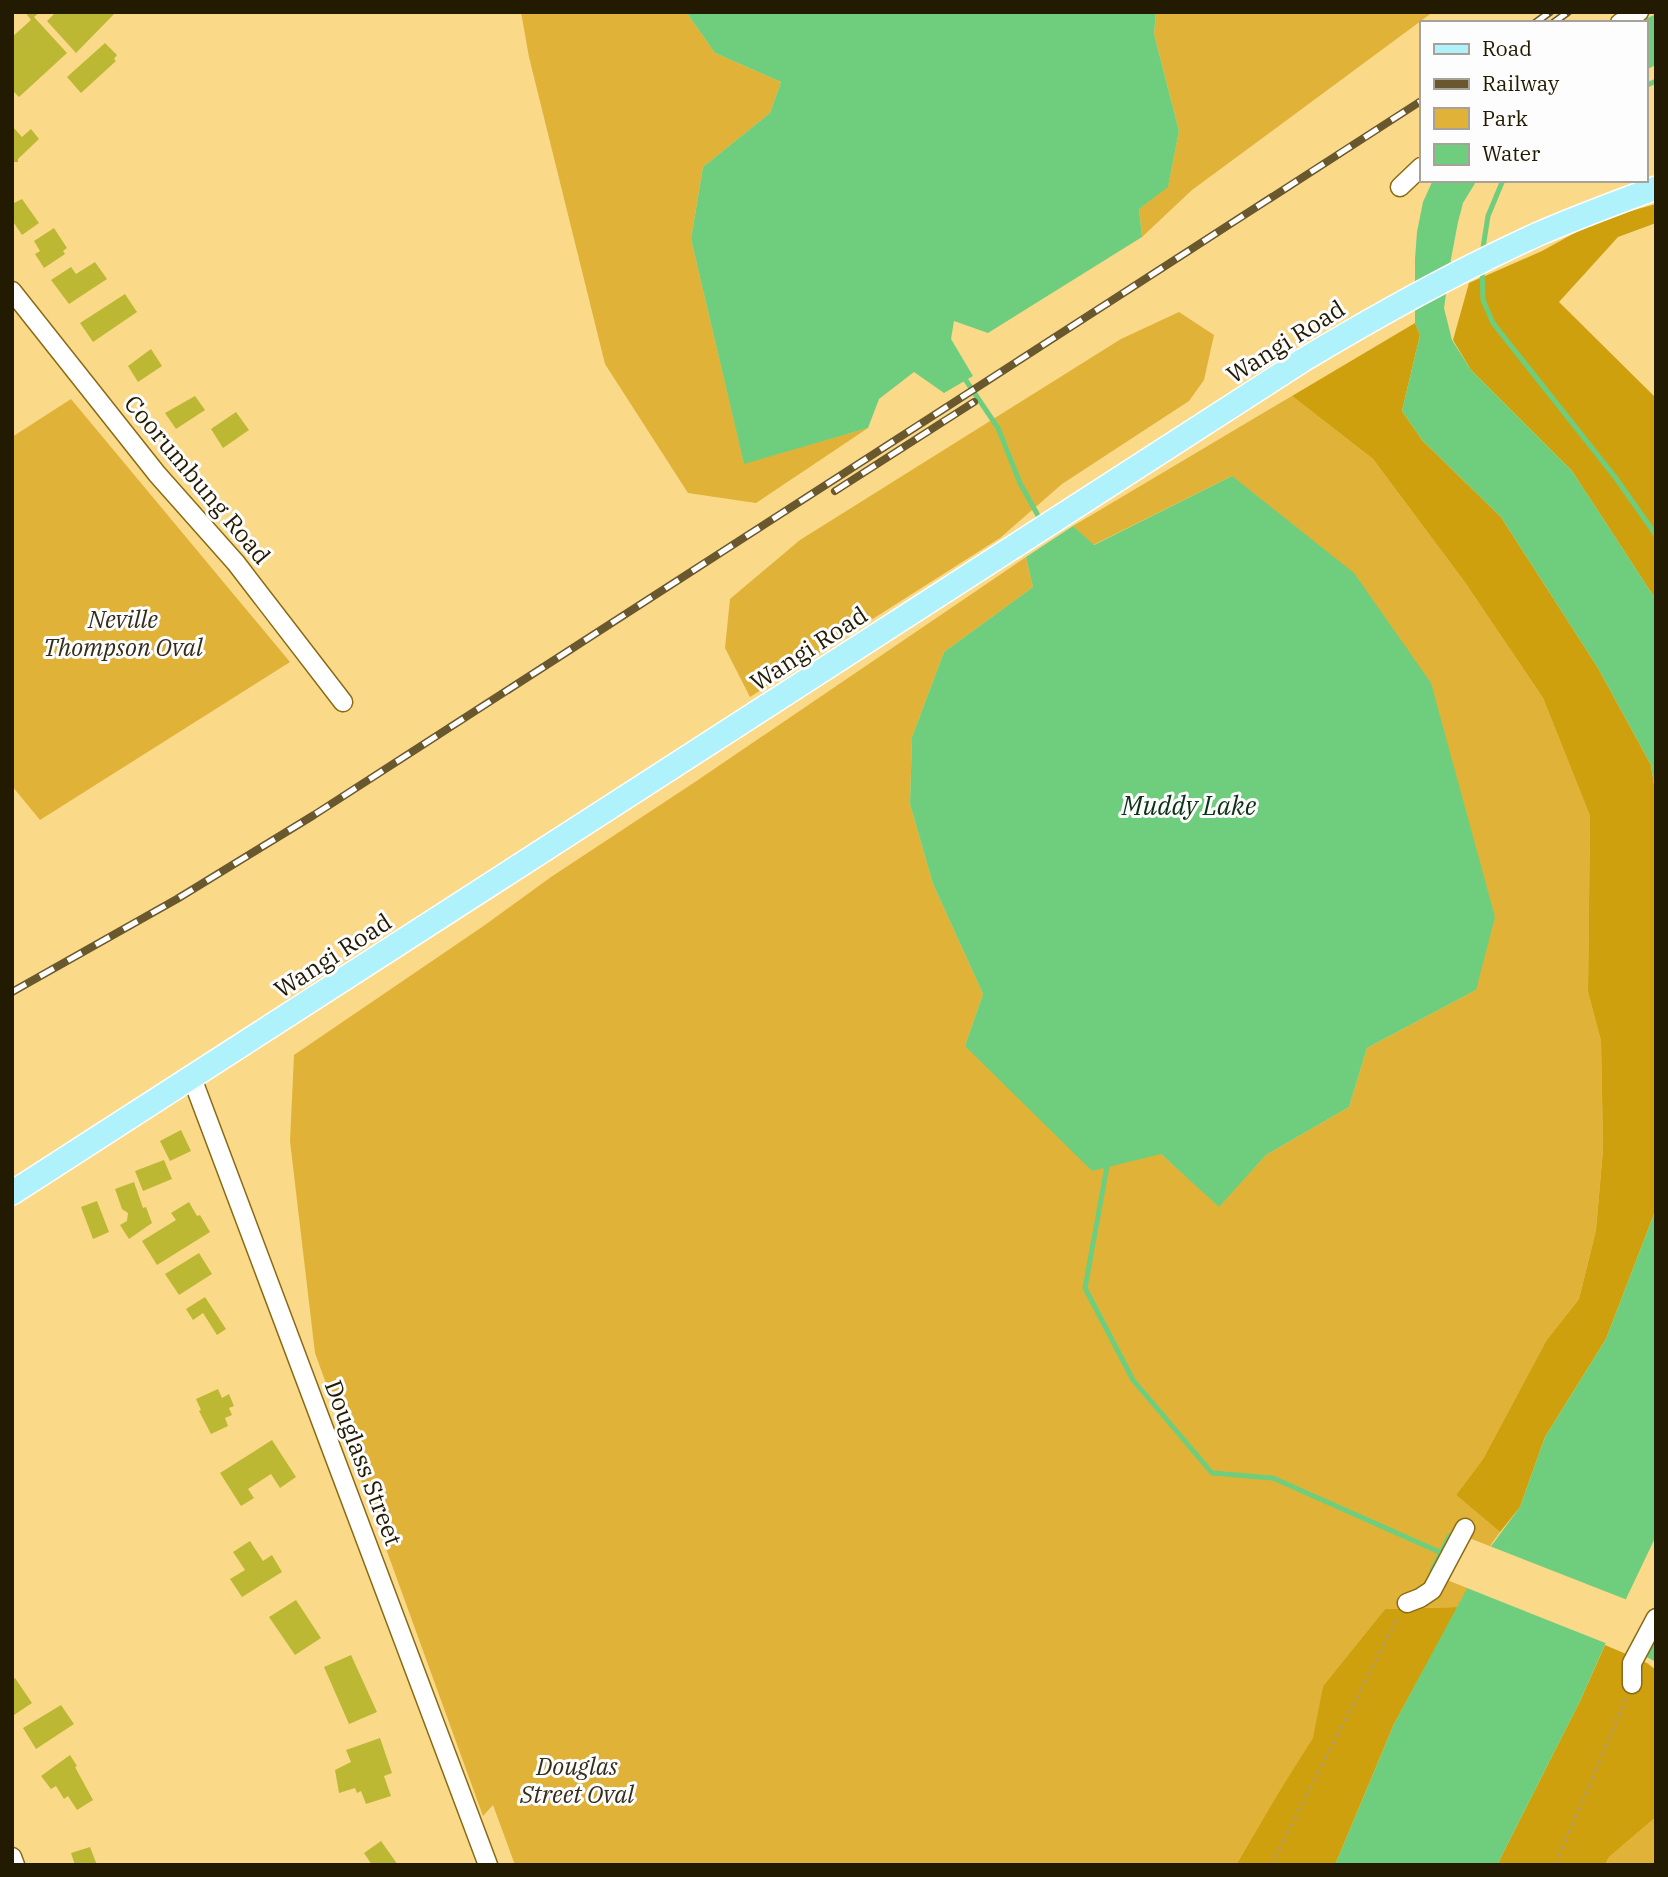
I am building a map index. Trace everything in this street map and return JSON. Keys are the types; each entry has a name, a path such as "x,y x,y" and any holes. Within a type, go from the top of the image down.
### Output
{"main road":[{"name":"Wangi Road","path":"12,1193 1303,360 1380,314 1490,257 1548,230 1656,188"}],"street":[{"path":"1623,21 1639,12"},
{"path":"1400,187 1420,168"},
{"name":"Coorumbung Road","path":"12,291 157,474 236,563 343,702"},
{"name":"Douglass Street","path":"192,1078 488,1865"},
{"path":"1406,1603 1432,1590 1465,1528"},
{"path":"1632,1684 1632,1663 1656,1618"},
{"path":"12,1857 15,1865"}],"path":[{"path":"1272,1865 1406,1603"},
{"path":"1555,1865 1632,1684"}],"green space":[{"path":"521,12 686,12 715,53 781,82 770,113 703,167 691,239 744,463 868,428 756,503 688,493 605,364 529,57"},
{"path":"1156,12 1433,12 1192,190 1142,237 1139,209 1168,186 1179,131 1154,34"},
{"path":"1179,312 1214,335 1204,380 1189,401 1062,484 1000,538 750,697 725,648 730,599 800,540 1121,339"},
{"name":"Douglas Street Oval","path":"1292,396 1373,459 1464,581 1543,698 1590,816 1588,992 1601,1041 1603,1149 1596,1230 1579,1299 1546,1341 1483,1459 1456,1495 1500,1532 1458,1607 1385,1609 1323,1686 1314,1738 1236,1865 515,1865 493,1805 483,1816 315,1353 290,1141 294,1055 551,877 1026,557 1033,587 944,652 912,737 910,804 933,884 983,994 965,1046 1161,1154 1219,1206 1266,1155 1349,1107 1367,1048 1476,990 1232,476 1093,545 1073,526"},
{"name":"Neville Thompson Oval","path":"71,399 290,662 40,820 12,786 12,437"},
{"path":"1656,1817 1656,1865 1605,1865 1609,1857"}],"shaded area":[{"path":"1656,204 1656,223 1618,237 1559,302 1656,398 1656,600 1572,471 1471,370 1453,340 1469,283 1542,251 1598,220"},
{"path":"1415,323 1420,335 1402,411 1422,440 1501,517 1598,668 1651,765 1656,797 1656,1209 1606,1339 1545,1437 1520,1507 1500,1532 1456,1495 1483,1459 1546,1341 1579,1299 1596,1230 1603,1149 1601,1041 1588,992 1590,816 1543,698 1464,581 1373,459 1292,396"},
{"path":"1458,1607 1394,1724 1335,1865 1236,1865 1313,1738 1323,1686 1385,1609"},
{"path":"1605,1645 1647,1663 1656,1670 1656,1817 1609,1857 1605,1865 1497,1865 1580,1701"}],"water":[{"path":"686,12 1156,12 1154,34 1179,131 1168,187 1139,209 1142,237 988,333 954,321 951,339 973,376 944,393 914,372 879,399 868,428 744,464 691,239 703,167 770,113 781,82 715,53"},
{"path":"1656,14 1656,65 1647,69 1647,21 1641,21"},
{"path":"1432,182 1476,182 1463,203 1451,259 1444,308 1452,340 1471,370 1572,471 1656,600 1656,797 1651,765 1598,668 1501,517 1422,440 1402,411 1420,335 1415,323 1415,259 1423,202"},
{"name":"Muddy Lake","path":"1232,476 1354,573 1431,683 1495,917 1476,990 1367,1048 1349,1107 1266,1155 1219,1207 1161,1154 1092,1171 965,1046 983,994 933,884 910,804 912,737 944,652 1033,587 1026,557 1073,526 1094,545"},
{"path":"1656,1209 1656,1536 1625,1601 1656,1613 1656,1662 1607,1640 1580,1701 1497,1865 1335,1865 1394,1724 1469,1585 1429,1571 1448,1533 1489,1549 1520,1507 1545,1437 1606,1339"}],"pier":[{"path":"1464,1536 1653,1610 1633,1654 1447,1580"}],"building":[{"path":"25,12 40,12 34,17 67,53 19,97 12,90 12,37 31,20"},
{"path":"56,12 116,12 76,53 47,21"},
{"path":"105,43 117,55 114,59 116,61 81,93 67,77"},
{"path":"12,126 22,137 31,129 39,139 18,162 12,162"},
{"path":"22,199 39,223 22,235 12,220 12,204"},
{"path":"54,228 67,248 63,251 65,254 44,268 35,254 40,251 34,241"},
{"path":"95,262 107,279 69,304 51,280 71,267 76,274"},
{"path":"125,294 137,312 93,342 80,323"},
{"path":"151,349 162,366 138,382 128,366"},
{"path":"195,396 205,410 176,429 165,413"},
{"path":"236,412 249,430 223,448 211,429"},
{"path":"181,1130 191,1151 170,1161 160,1141"},
{"path":"164,1160 172,1179 143,1191 135,1171"},
{"path":"134,1182 143,1208 146,1207 152,1223 129,1239 120,1225 127,1221 128,1213 122,1209 115,1189"},
{"path":"97,1201 109,1232 93,1239 81,1207"},
{"path":"189,1202 210,1232 157,1265 142,1241 176,1220 171,1213"},
{"path":"199,1253 212,1274 179,1295 165,1274"},
{"path":"205,1297 226,1329 217,1335 203,1313 193,1320 186,1309"},
{"path":"218,1389 222,1398 229,1394 234,1406 229,1408 232,1415 225,1418 228,1426 211,1434 196,1399"},
{"path":"272,1440 296,1477 280,1488 271,1474 248,1489 254,1498 241,1506 220,1473"},
{"path":"250,1541 263,1561 272,1555 282,1572 242,1597 230,1579 245,1570 233,1552"},
{"path":"296,1600 321,1638 295,1655 269,1617"},
{"path":"351,1655 377,1712 349,1724 324,1667"},
{"path":"15,1678 32,1703 14,1715 12,1680"},
{"path":"61,1705 74,1724 36,1749 23,1728"},
{"path":"380,1738 392,1773 384,1776 391,1796 366,1804 361,1791 357,1793 355,1788 339,1793 335,1770 351,1762 346,1750"},
{"path":"70,1755 93,1800 77,1810 68,1796 64,1799 56,1786 51,1789 41,1776"},
{"path":"381,1841 398,1865 372,1865 364,1853"},
{"path":"90,1847 97,1865 75,1865 71,1853"}],"waterway":[{"path":"1647,85 1656,81"},
{"path":"1482,254 1488,216 1502,182"},
{"path":"1482,268 1483,300 1493,323 1615,477 1656,535"},
{"path":"963,376 998,428 1020,483 1041,521"},
{"path":"1108,1161 1085,1288 1133,1380 1212,1473 1273,1478 1444,1554"}],"railway":[{"path":"1538,21 1550,12"},
{"path":"1556,21 1568,12"},
{"path":"12,992 177,899 314,815 1420,102"},
{"path":"835,491 974,402"}]}
